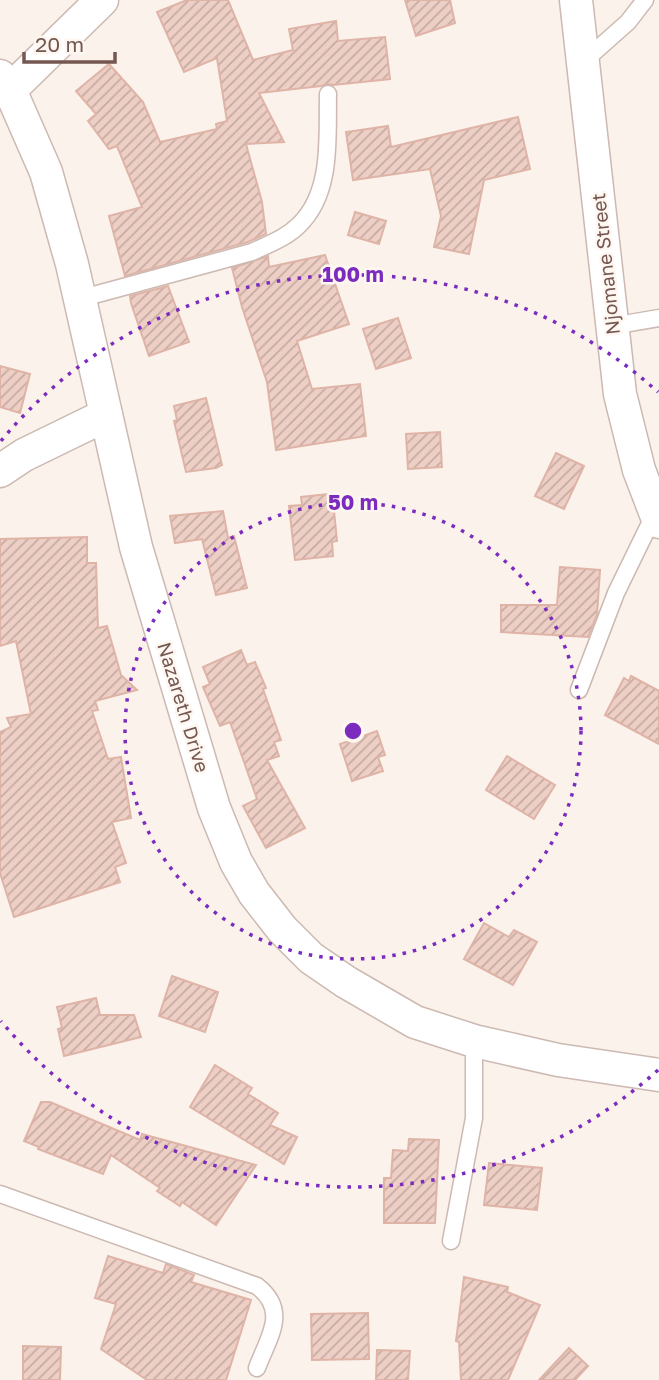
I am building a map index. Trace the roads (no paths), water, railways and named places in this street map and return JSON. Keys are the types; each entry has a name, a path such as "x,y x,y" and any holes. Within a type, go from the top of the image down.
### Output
{"street":[{"path":"5,83 102,0"},
{"name":"Njomane Street","path":"576,0 620,394 639,470 657,518"},
{"name":"Nazareth Drive","path":"5,83 46,172 79,299 136,547 214,808 236,862 254,893 282,929 311,958 415,1022 474,1041 558,1060 659,1074"},
{"path":"0,471 24,455 106,415"}],"lane":[{"path":"583,62 628,22 645,0"},
{"path":"79,299 252,251 278,240 299,225 314,207 327,159 328,94"},
{"path":"612,326 659,318"},
{"path":"579,690 616,593 657,518"},
{"path":"451,1241 474,1118 474,1041"},
{"path":"0,1194 257,1286 269,1295 275,1317 257,1368"}]}
